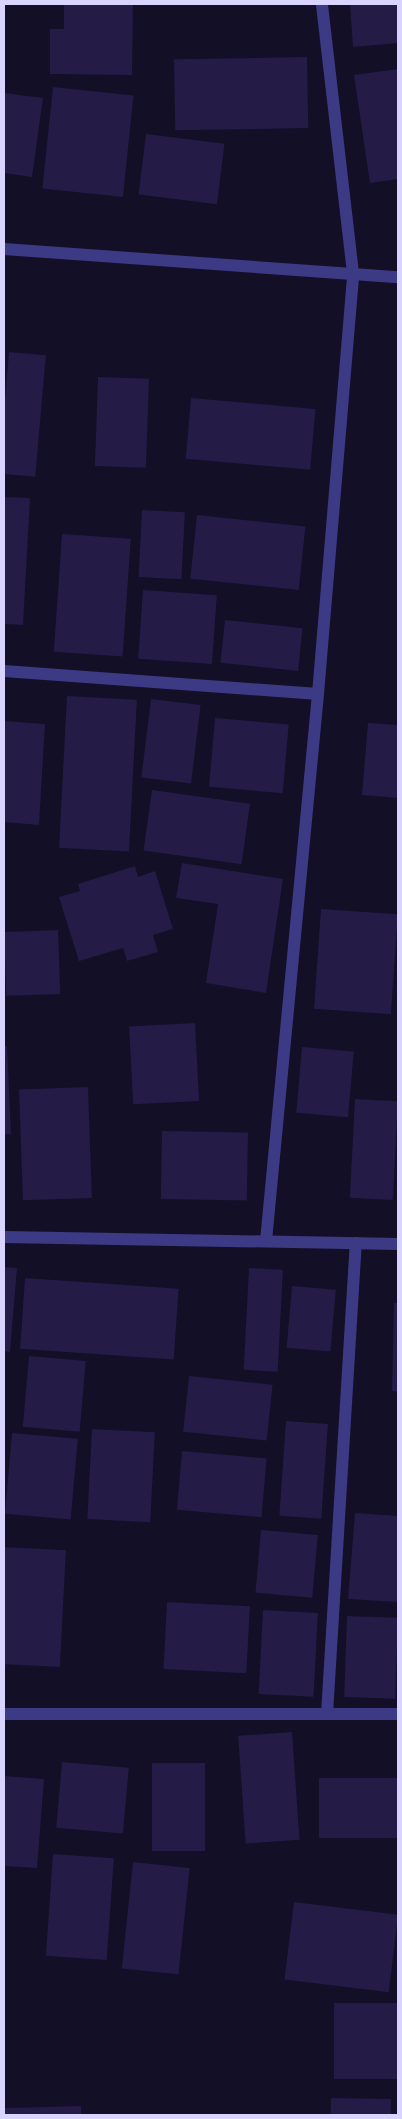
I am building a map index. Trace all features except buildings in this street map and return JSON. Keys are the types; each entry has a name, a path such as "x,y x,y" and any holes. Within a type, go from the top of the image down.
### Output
{"street":[{"path":"266,1241 318,694 353,273 322,4"},
{"path":"4,249 398,277"},
{"path":"4,671 318,694"},
{"path":"4,1237 398,1244"},
{"path":"327,1714 356,1243"},
{"path":"4,1714 398,1714"}]}
